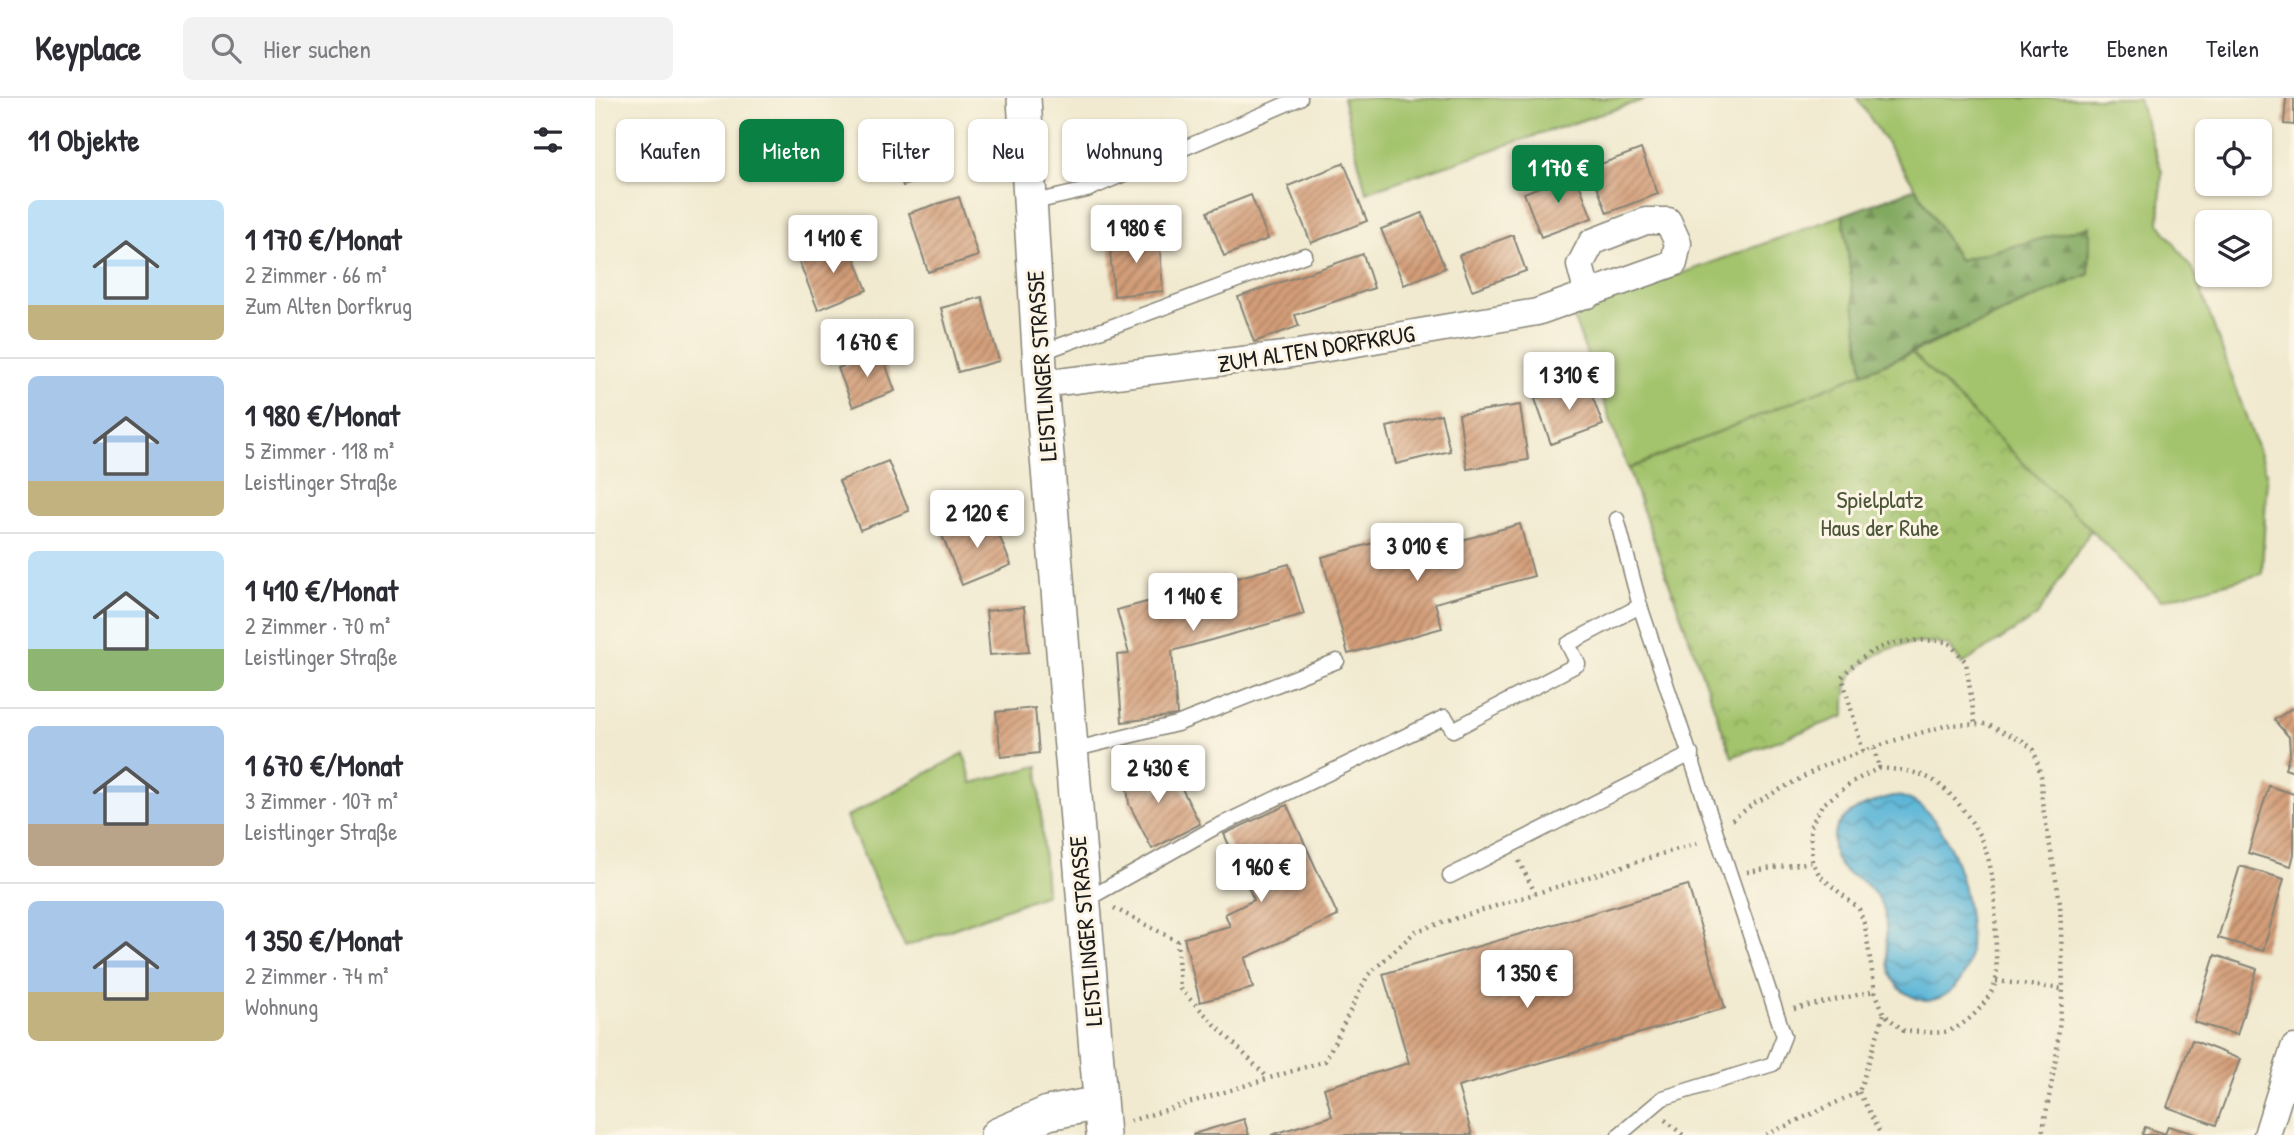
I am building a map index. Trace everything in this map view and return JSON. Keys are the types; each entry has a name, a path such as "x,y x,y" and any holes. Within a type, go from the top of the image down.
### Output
{"street":[{"name":"LEISTLINGER STRASSE","path":"1024,98 1040,369 1070,750 1088,899 1102,1122"},
{"name":"ZUM ALTEN DORFKRUG","path":"1040,369 1292,354 1537,312 1588,295"},
{"path":"2267,1135 2294,1048"},
{"path":"997,1135 1048,1113 1102,1122"}],"lane":[{"path":"1030,202 1087,190 1300,98"},
{"path":"1040,369 1305,255"},
{"path":"1617,519 1640,606 1784,1036 1773,1064 1664,1098 1619,1135"},
{"path":"1088,899 1212,829 1445,717 1453,730 1518,697 1578,664 1568,643 1640,606"},
{"path":"1070,750 1177,724 1337,661"},
{"path":"1450,876 1691,754"}],"path":[{"path":"1863,751 1842,677 1855,662 1877,647 1920,639 1948,642 1966,662 1975,724"},
{"path":"1102,1122 1325,1061 1368,975 1416,931 1718,837 1731,821 1753,804 1827,764 1948,725 1986,724 2023,741 2034,750 2041,776 2042,802 2060,902 2063,989 2056,1059 2042,1135"},
{"path":"1874,748 1879,768"},
{"path":"1879,768 1912,771 1940,785 1966,814 1984,844 1992,873 1996,981 1990,994 1964,1024 1948,1032 1904,1031 1884,1014 1875,991 1865,926 1859,909 1820,876 1812,862 1810,827 1822,805 1854,781 1879,768"},
{"path":"1511,845 1535,893"},
{"path":"1730,874 1812,862"},
{"path":"1088,899 1177,941 1180,989 1268,1078"},
{"path":"1996,981 2063,989"},
{"path":"1776,1013 1875,991"},
{"path":"1881,1135 1859,1092 1884,1014"},
{"path":"1766,1135 1859,1092"}],"green space":[{"path":"1343,98 1649,98 1366,192"},
{"path":"1857,98 2138,98 2162,172 2159,223 2194,271 2195,287 2200,287 2267,475 2262,574 2161,600 1912,353 2089,274 2090,227 1959,260"},
{"path":"1916,188 1959,260 2090,226 2089,274 1863,373 1843,215"},
{"path":"1843,215 1863,373 1628,469 1572,313"},
{"name":"Spielplatz Haus der Ruhe","path":"1912,353 2091,530 2037,616 1966,662 1962,664 1949,646 1914,643 1891,648 1870,659 1852,675 1846,692 1845,716 1732,757 1628,469"},
{"path":"964,753 972,783 1038,766 1046,894 905,947 846,817"}],"water":[{"path":"1892,796 1913,801 1931,816 1946,839 1965,895 1970,924 1970,950 1966,970 1950,992 1933,1000 1924,1001 1911,996 1894,981 1887,960 1885,915 1882,906 1863,881 1841,867 1834,852 1834,835 1844,818 1862,807"}],"building":[{"path":"2286,98 2294,98 2294,125 2284,124"},
{"path":"1641,149 1658,194 1607,213 1590,168"},
{"path":"1344,163 1367,221 1311,243 1288,186"},
{"path":"1575,173 1592,218 1541,237 1524,193"},
{"path":"1251,195 1268,239 1224,256 1207,212"},
{"path":"959,197 978,256 928,272 909,213"},
{"path":"1422,213 1445,268 1404,285 1381,229"},
{"path":"1159,235 1163,291 1114,296 1109,239"},
{"path":"1513,235 1526,271 1472,290 1459,255"},
{"path":"848,241 867,290 818,310 799,261"},
{"path":"1363,254 1374,288 1295,315 1299,326 1254,342 1238,297"},
{"path":"982,297 999,361 958,372 941,308"},
{"path":"881,352 895,391 853,407 838,368"},
{"path":"1586,380 1603,425 1551,444 1535,399"},
{"path":"1520,405 1528,460 1467,469 1459,414"},
{"path":"1441,414 1450,451 1396,464 1387,427"},
{"path":"888,461 909,511 860,530 839,481"},
{"path":"991,515 1011,565 962,585 942,535"},
{"path":"1520,524 1534,576 1435,603 1442,628 1348,654 1322,557 1392,538 1397,558"},
{"path":"1289,564 1304,614 1172,651 1177,715 1122,722 1117,655 1129,654 1117,610"},
{"path":"1024,607 1029,652 990,655 986,611"},
{"path":"2294,707 2294,772 2285,769 2290,752 2289,737 2274,720"},
{"path":"1035,708 1039,753 1001,757 996,712"},
{"path":"1152,761 1155,791 1177,779 1200,824 1152,849 1129,804 1124,765"},
{"path":"2269,786 2294,794 2294,854 2291,866 2248,853"},
{"path":"1287,805 1338,916 1245,958 1253,988 1200,1002 1184,938 1230,926 1225,914 1254,900 1224,834"},
{"path":"2240,866 2284,879 2263,951 2218,938"},
{"path":"1688,885 1725,1008 1458,1087 1472,1135 1271,1135 1332,1116 1324,1088 1409,1063 1383,974"},
{"path":"2215,955 2257,969 2237,1035 2194,1022"},
{"path":"2192,1040 2240,1059 2216,1125 2167,1107"},
{"path":"1244,1119 1249,1135 1193,1135 1193,1134"},
{"path":"2168,1126 2195,1135 2142,1135 2145,1127 2165,1134"}]}
